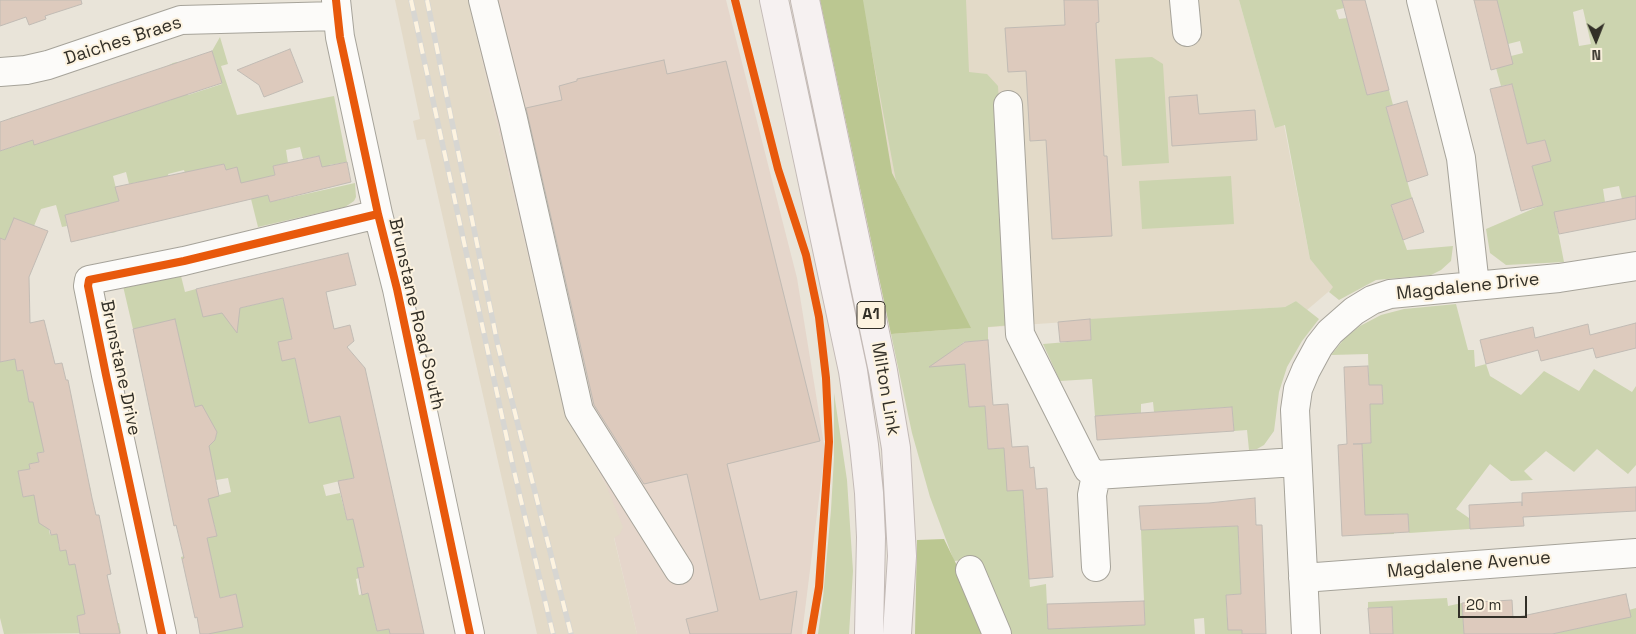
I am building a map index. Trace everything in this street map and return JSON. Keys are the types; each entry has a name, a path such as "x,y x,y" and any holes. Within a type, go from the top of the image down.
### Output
{"main road":[{"name":"Milton Link","path":"774,0 853,371 863,436 870,493 871,605 869,634"},
{"name":"Milton Link","path":"805,0 882,371 896,448 902,556 897,634"}],"street":[{"path":"482,0 513,120 579,411 679,570"},
{"path":"1184,0 1187,32"},
{"path":"1421,0 1461,158 1475,286"},
{"name":"Daiches Braes","path":"0,72 26,70 48,65 181,20 336,8"},
{"name":"Brunstane Road South","path":"336,8 340,37 378,214 397,289 470,634"},
{"path":"1008,105 1020,334 1088,469 1096,475 1296,462"},
{"name":"Brunstane Drive","path":"162,634 106,375 88,286 89,280 184,261 378,214"},
{"name":"Magdalene Drive","path":"1306,634 1294,410 1298,389 1313,357 1330,332 1354,311 1372,300 1390,294 1559,278 1636,266"},
{"path":"1096,475 1092,495 1096,567"},
{"name":"Magdalene Avenue","path":"1303,578 1425,567 1636,553"},
{"path":"970,570 998,634"}],"shaded area":[{"path":"395,0 468,0 564,409 606,485 623,527 620,534 614,538 637,634 537,634 425,139 417,140 413,121 420,119"},
{"path":"468,0 726,0 797,278 825,450 802,634 637,634 614,537 606,485 564,409"},
{"path":"822,0 1239,0 1275,128 1284,125 1310,259 1334,287 1307,310 1296,301 1285,307 891,334"}],"green space":[{"path":"820,0 863,0 892,173 971,328 891,334"},
{"path":"862,0 966,0 969,72 987,74 998,86 1012,325 988,327 988,340 964,342 951,352 952,364 965,363 969,407 985,406 988,449 1004,448 1023,490 1030,587 1046,584 1048,629 1145,625 1141,530 1238,526 1241,594 1226,595 1227,617 1242,630 1242,634 1205,634 1204,618 1194,619 1195,634 1005,634 990,600 990,579 978,559 954,561 930,497 912,433 891,334 970,328 896,181"},
{"path":"1239,0 1342,0 1344,8 1336,10 1339,19 1347,18 1367,95 1389,90 1393,105 1386,107 1412,198 1391,206 1407,250 1453,246 1451,261 1441,270 1431,275 1376,280 1339,300 1329,292 1333,287 1310,259 1285,125 1275,128"},
{"path":"1496,0 1636,0 1636,196 1622,199 1619,186 1603,189 1605,202 1564,210 1555,216 1564,262 1506,265 1490,253 1486,229 1542,205 1532,166 1550,160 1545,140 1527,144 1512,84 1501,86 1496,68 1511,56 1523,53 1520,41 1508,44","holes":["1583,9 1591,44 1579,46 1573,12"]},
{"path":"220,37 228,64 221,66 237,115 334,96 347,162 329,165 332,185 326,186 319,156 303,159 300,147 286,150 288,163 273,166 275,175 264,178 270,202 355,183 356,197 354,201 345,207 258,227 251,199 226,170 224,164 194,171 187,180 184,170 168,174 170,184 141,196 138,182 129,184 126,172 113,176 119,201 109,204 116,232 111,233 96,207 65,215 67,226 62,227 56,205 41,209 34,226 5,240 0,238 0,151 19,145 10,118 24,114 34,144 58,137 48,106 62,101 121,116 143,109 139,77 149,107 171,100 161,69 173,63 177,62 188,95 222,84 212,51"},
{"path":"1152,57 1163,64 1169,163 1122,166 1115,59"},
{"path":"1231,176 1234,224 1142,229 1139,181"},
{"path":"180,272 185,292 196,289 226,312 231,325 236,309 283,298 292,339 278,343 282,360 295,358 309,423 348,410 378,427 344,435 350,459 371,455 369,474 323,485 326,496 340,493 347,520 394,510 360,551 363,562 403,553 404,558 357,568 359,578 356,579 359,595 385,589 374,620 377,631 389,629 390,634 208,634 236,594 193,604 217,585 210,553 181,559 181,557 206,549 204,539 217,535 214,524 183,504 231,492 228,478 216,480 161,464 215,440 217,432 195,407 185,364 171,335 178,333 175,320 133,329 123,286"},
{"path":"1296,301 1319,319 1302,341 1287,367 1279,392 1274,431 1264,445 1257,449 1249,450 1247,430 1234,431 1232,407 1154,412 1153,402 1141,404 1141,413 1095,416 1092,379 1060,381 1043,344 1091,340 1090,319 1285,307"},
{"path":"1456,304 1468,350 1474,350 1475,367 1486,364 1490,376 1521,395 1544,371 1579,391 1594,369 1632,392 1636,386 1636,465 1628,474 1597,449 1574,472 1546,451 1524,471 1533,480 1511,481 1490,464 1456,509 1469,518 1470,529 1409,533 1408,514 1394,514 1394,534 1365,535 1362,444 1371,443 1370,404 1383,404 1382,385 1369,385 1368,354 1331,355 1345,338 1360,326 1381,315 1404,309"},
{"path":"34,355 16,363 17,371 23,370 29,402 71,394 77,445 37,453 39,462 29,464 30,469 18,471 23,497 89,484 91,490 86,490 48,524 50,535 72,531 58,542 60,551 75,548 76,552 67,554 69,564 78,563 82,581 107,575 108,579 89,584 85,614 77,616 79,628 119,623 121,633 4,634 0,618 0,362"},
{"path":"834,393 847,480 853,571 849,634 818,634 831,510 834,457"},
{"path":"944,539 989,634 915,634 917,540"},
{"path":"1447,598 1448,606 1462,603 1464,634 1393,634 1391,607 1368,608 1368,602"},
{"path":"1636,608 1636,634 1552,634 1630,617 1629,610"}],"building":[{"path":"0,0 81,0 82,4 45,16 46,19 29,25 26,17 0,26"},
{"path":"1064,0 1098,0 1099,22 1096,23 1104,156 1107,156 1112,236 1052,239 1046,140 1030,141 1026,71 1008,72 1005,28 1065,25"},
{"path":"1342,0 1365,0 1389,90 1367,95"},
{"path":"1474,0 1497,0 1513,64 1491,70"},
{"path":"290,49 303,82 264,97 259,85 237,70"},
{"path":"212,51 222,83 34,145 33,140 0,151 0,122"},
{"path":"664,60 667,74 726,61 820,441 727,464 760,600 797,591 791,634 690,634 686,619 718,611 687,474 644,484 594,405 526,108 562,100 559,86 577,81 577,79"},
{"path":"1512,84 1527,144 1545,140 1551,161 1532,166 1543,205 1521,211 1490,89"},
{"path":"1197,95 1199,114 1255,110 1257,140 1172,146 1169,97"},
{"path":"1407,101 1428,175 1407,182 1386,107"},
{"path":"319,156 322,167 347,162 351,182 270,202 268,195 71,242 65,215 119,201 115,187 224,164 226,170 237,167 241,183 275,175 273,166"},
{"path":"1636,196 1636,219 1559,234 1554,212"},
{"path":"1412,198 1424,232 1403,240 1391,205"},
{"path":"14,218 48,231 29,277 30,323 44,320 55,364 62,363 66,380 68,380 92,498 96,515 99,515 111,574 107,575 120,634 80,634 77,616 85,614 75,564 69,565 66,550 60,551 57,534 51,535 50,530 39,523 34,495 23,497 18,471 30,469 29,464 39,462 37,453 44,452 33,402 29,402 23,370 17,371 15,359 0,362 0,238 5,240"},
{"path":"348,253 356,285 326,292 334,329 350,325 354,341 347,347 365,368 424,634 390,634 389,629 377,631 368,593 362,595 357,568 364,567 353,519 347,520 338,481 354,478 340,416 309,423 295,358 282,361 278,342 292,339 283,298 240,308 237,333 222,313 203,317 196,289"},
{"path":"175,319 195,407 202,405 217,432 215,440 209,446 219,496 208,499 217,536 207,538 220,598 236,594 243,627 208,634 200,634 197,617 195,618 182,559 184,558 176,525 174,526 133,329"},
{"path":"1090,319 1091,340 1060,342 1058,322"},
{"path":"1636,323 1636,348 1596,358 1593,348 1541,361 1538,350 1486,364 1480,340 1533,327 1535,338 1588,324 1590,335"},
{"path":"988,340 993,405 1008,404 1012,447 1028,446 1030,468 1034,467 1036,489 1047,488 1053,577 1029,579 1023,490 1007,491 1004,448 988,449 985,406 969,407 965,364 929,367 965,342"},
{"path":"1368,366 1369,385 1382,385 1383,404 1370,404 1371,443 1353,444 1362,444 1365,515 1408,514 1409,532 1342,536 1338,445 1347,444 1344,367"},
{"path":"1232,407 1234,431 1097,440 1095,416"},
{"path":"1636,487 1636,511 1523,517 1524,526 1470,529 1469,505 1522,502 1522,493"},
{"path":"1255,498 1256,525 1262,525 1266,634 1242,634 1242,630 1228,630 1226,595 1241,594 1238,526 1141,530 1139,506 1209,503"},
{"path":"1626,594 1631,617 1552,634 1464,634 1462,603 1512,600 1513,618"},
{"path":"1144,601 1145,625 1048,629 1047,604"},
{"path":"1392,607 1393,634 1370,634 1368,608"}],"railway":[{"path":"411,0 514,471 553,634"},
{"path":"427,0 498,346 571,634"}],"cycle path":[{"path":"336,0 340,37 378,214 397,289 470,634"},
{"path":"735,0 778,169 806,255 819,317 826,378 829,442 819,587 811,634"},
{"path":"162,634 106,375 88,286 89,280 184,261 378,214"}]}
